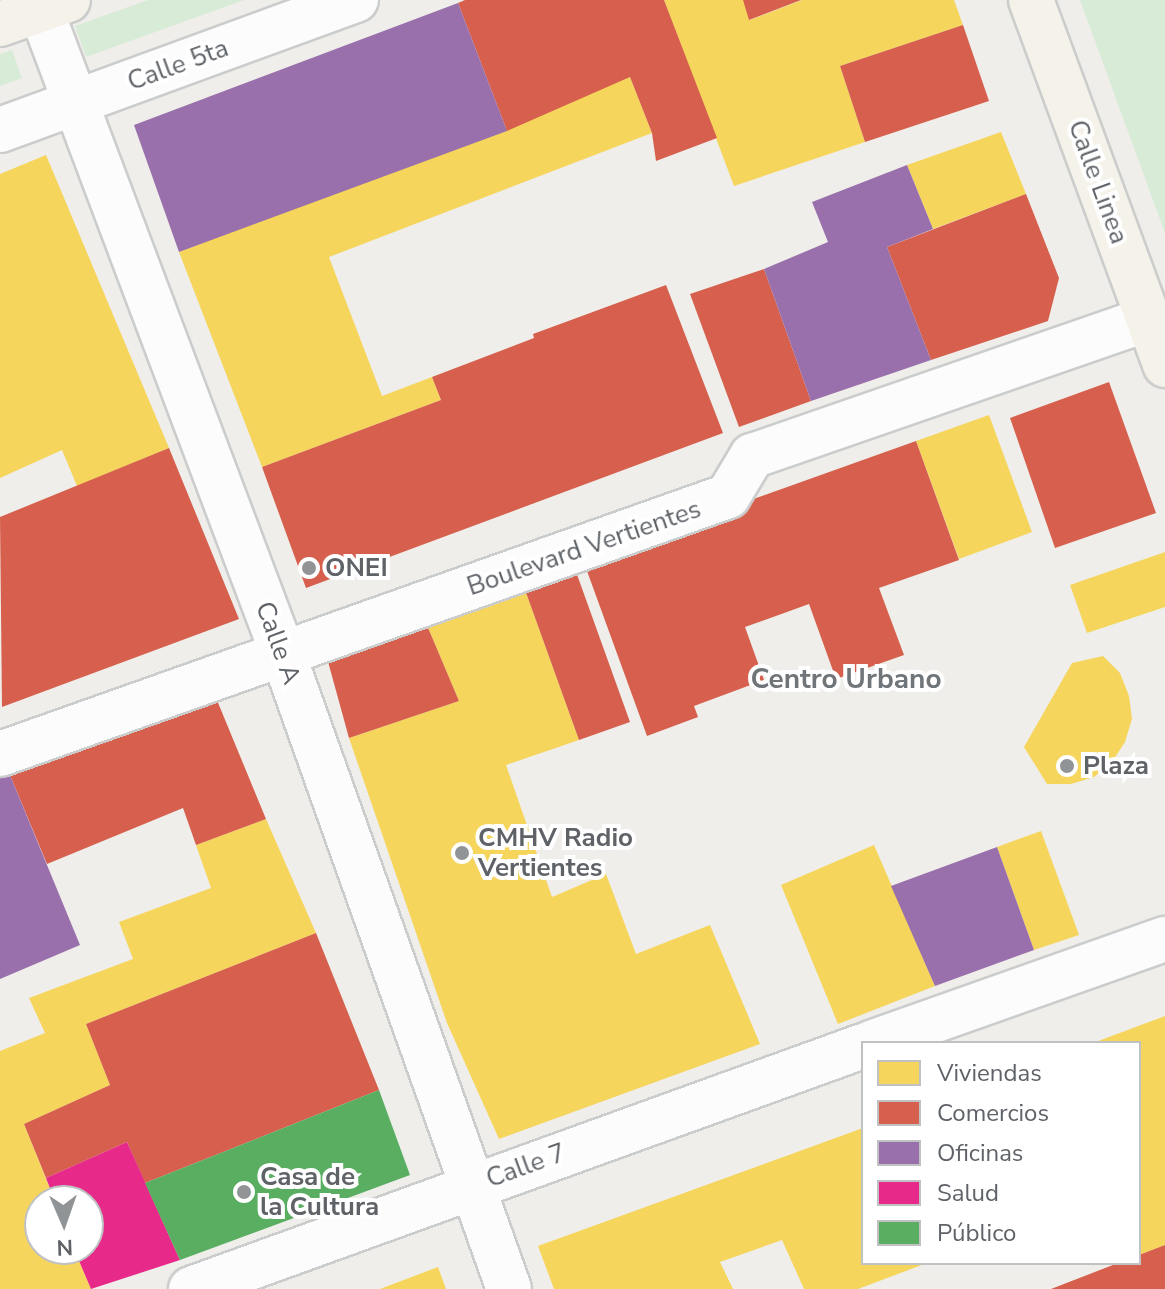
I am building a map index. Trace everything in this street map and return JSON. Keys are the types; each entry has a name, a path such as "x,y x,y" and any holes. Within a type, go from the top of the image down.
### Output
{"main road":[{"name":"Calle Linea","path":"1031,0 1165,365"},
{"path":"0,24 48,3"}],"street":[{"name":"Calle 5ta","path":"0,130 356,0"},
{"name":"Calle A","path":"48,3 74,103 283,654 509,1289"},
{"name":"Boulevard Vertientes","path":"0,754 728,496 752,456 1148,319"},
{"path":"877,1041 1165,939"},
{"name":"Calle 7","path":"191,1289 473,1184 861,1047"}],"green space":[{"path":"148,0 244,0 86,57 75,26"},
{"path":"1080,0 1165,0 1165,233"},
{"path":"12,50 22,78 0,86 0,54"}],"building: Viviendas":[{"path":"664,0 744,0 750,20 802,0 954,0 963,25 840,66 865,142 734,186"},
{"path":"630,77 652,133 329,257 382,396 432,377 441,400 262,467 179,252"},
{"path":"1001,132 1026,194 933,229 907,165"},
{"path":"46,155 169,448 77,486 62,450 0,478 0,174"},
{"path":"989,415 1032,532 959,559 916,441"},
{"path":"1165,552 1165,607 1087,633 1070,585"},
{"path":"524,587 579,740 506,765 552,897 606,874 636,954 710,925 760,1044 499,1139 447,1023 349,738 459,701 426,623"},
{"path":"1103,656 1120,673 1129,696 1132,719 1125,742 1112,762 1094,777 1071,784 1047,784 1024,747 1072,663"},
{"path":"266,819 316,933 86,1024 110,1085 24,1124 49,1185 24,1185 24,1265 81,1265 91,1289 0,1289 0,1051 45,1033 29,998 133,959 119,922 211,888 196,845"},
{"path":"1041,831 1079,935 1034,950 997,847"},
{"path":"874,845 935,986 838,1024 781,885"},
{"path":"1165,1016 1165,1245 1141,1254 1141,1041 1098,1041"},
{"path":"861,1129 861,1265 922,1265 858,1289 804,1289 782,1240 720,1262 733,1289 554,1289 538,1246"},
{"path":"438,1267 446,1289 380,1289"}],"building: Comercios":[{"path":"465,0 664,0 717,138 656,161 652,133 630,77 507,131 458,3"},
{"path":"743,0 801,0 749,20"},
{"path":"963,25 989,101 865,142 840,66"},
{"path":"1026,194 1059,278 1048,321 931,360 887,247"},
{"path":"764,269 811,401 739,427 690,294"},
{"path":"666,285 723,433 306,588 262,467 441,400 432,377 534,338 533,334"},
{"path":"1109,382 1156,513 1055,548 1010,418"},
{"path":"916,441 959,560 879,588 904,655 836,679 809,604 745,627 764,680 694,706 698,717 647,736 583,560"},
{"path":"169,448 239,619 2,707 0,517"},
{"path":"575,569 630,722 579,740 524,587"},
{"path":"426,623 459,701 349,738 327,658"},
{"path":"214,693 266,819 196,845 183,808 47,864 7,768"},
{"path":"316,933 379,1090 145,1183 127,1142 46,1178 24,1124 110,1085 86,1024"},
{"path":"1165,1245 1165,1289 1051,1289 1113,1265 1141,1265 1141,1254"}],"building: Oficinas":[{"path":"458,3 507,131 179,252 134,125"},
{"path":"907,165 933,229 887,247 931,360 811,401 764,269 828,242 812,202"},
{"path":"7,768 80,945 0,979 0,771"},
{"path":"997,847 1034,950 935,986 891,886"}],"building: Salud":[{"path":"127,1142 180,1260 91,1289 81,1265 104,1265 104,1185 49,1185 46,1178"}],"building: Público":[{"path":"379,1090 410,1175 180,1260 145,1183"}],"place":[{"name":"ONEI","path":"309,568"},
{"name":"Plaza","path":"1067,766"},
{"name":"CMHV Radio Vertientes","path":"462,853"},
{"name":"Casa de la Cultura","path":"244,1192"}],"district":[{"name":"Centro Urbano","path":"846,679"}]}
